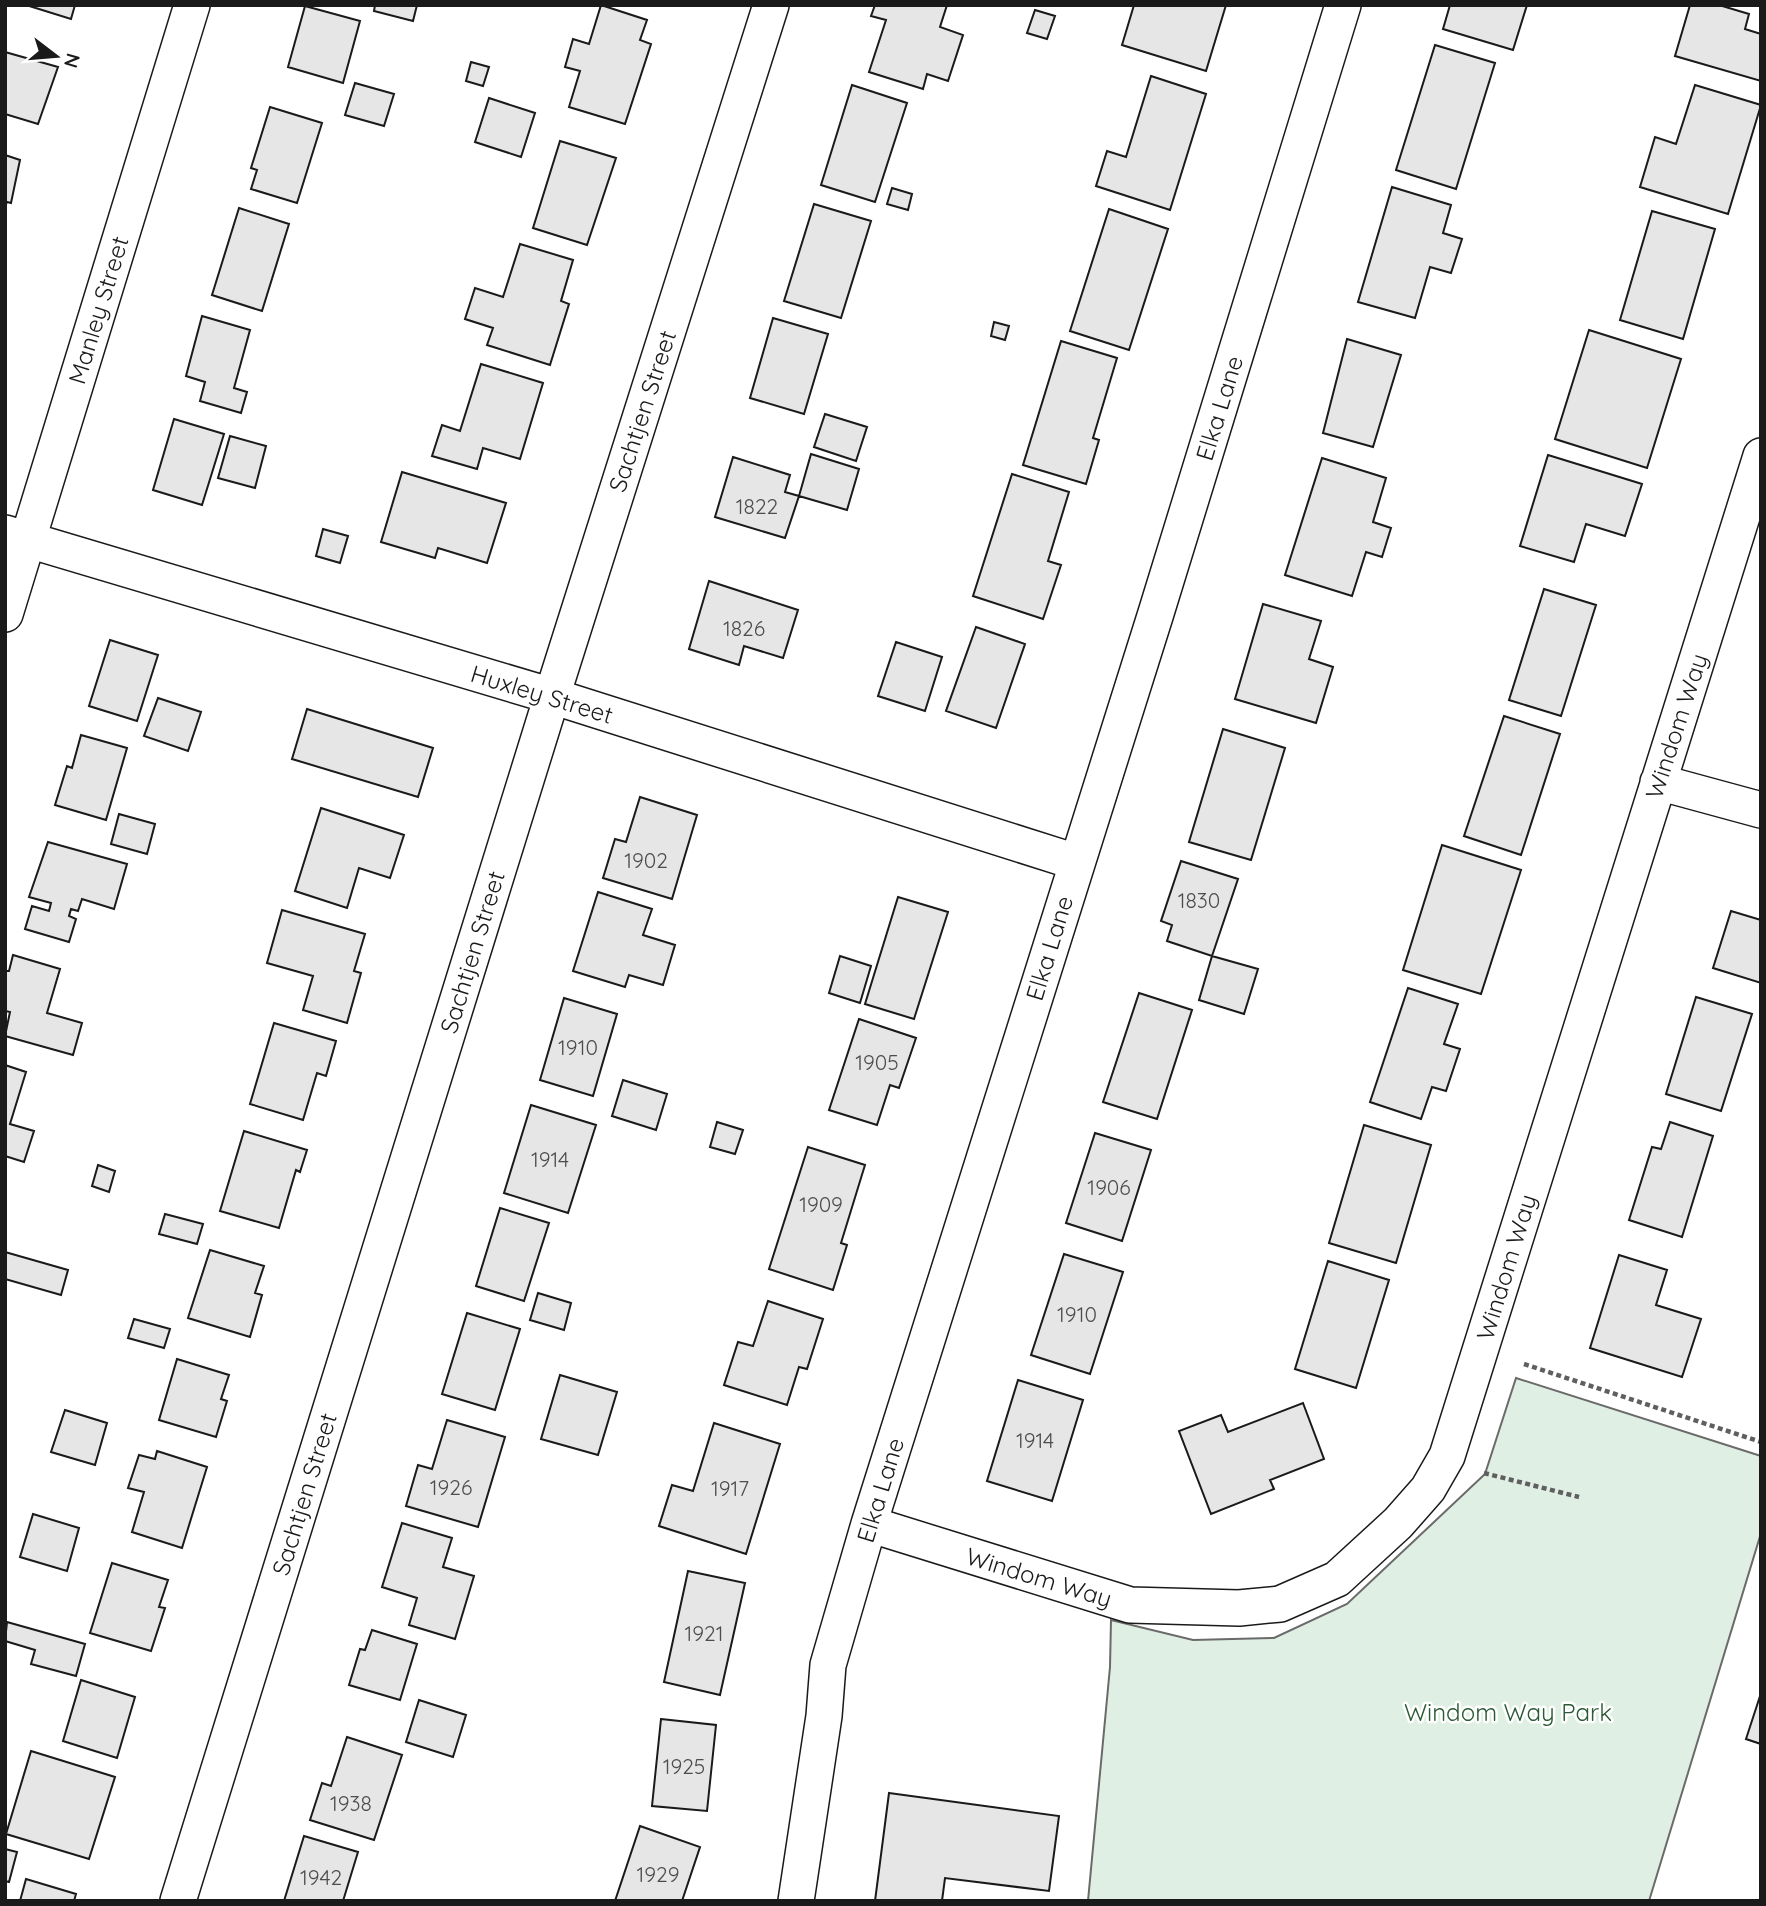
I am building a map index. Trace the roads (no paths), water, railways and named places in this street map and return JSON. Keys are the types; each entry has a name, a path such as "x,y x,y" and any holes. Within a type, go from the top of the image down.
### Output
{"street":[{"name":"Manley Street","path":"5,614 17,536 192,5"},
{"name":"Sachtjen Street","path":"178,1901 552,696 771,5"},
{"name":"Elka Lane","path":"796,1901 824,1716 828,1665 869,1524 1343,5"},
{"name":"Windom Way","path":"869,1524 1129,1605 1239,1608 1280,1604 1336,1579 1398,1523 1428,1489 1447,1456 1761,456"},
{"name":"Huxley Street","path":"17,536 552,696 1076,863"},
{"path":"1658,782 1761,810"}],"park label":[{"name":"Windom Way Park","path":"1508,1712"}]}
